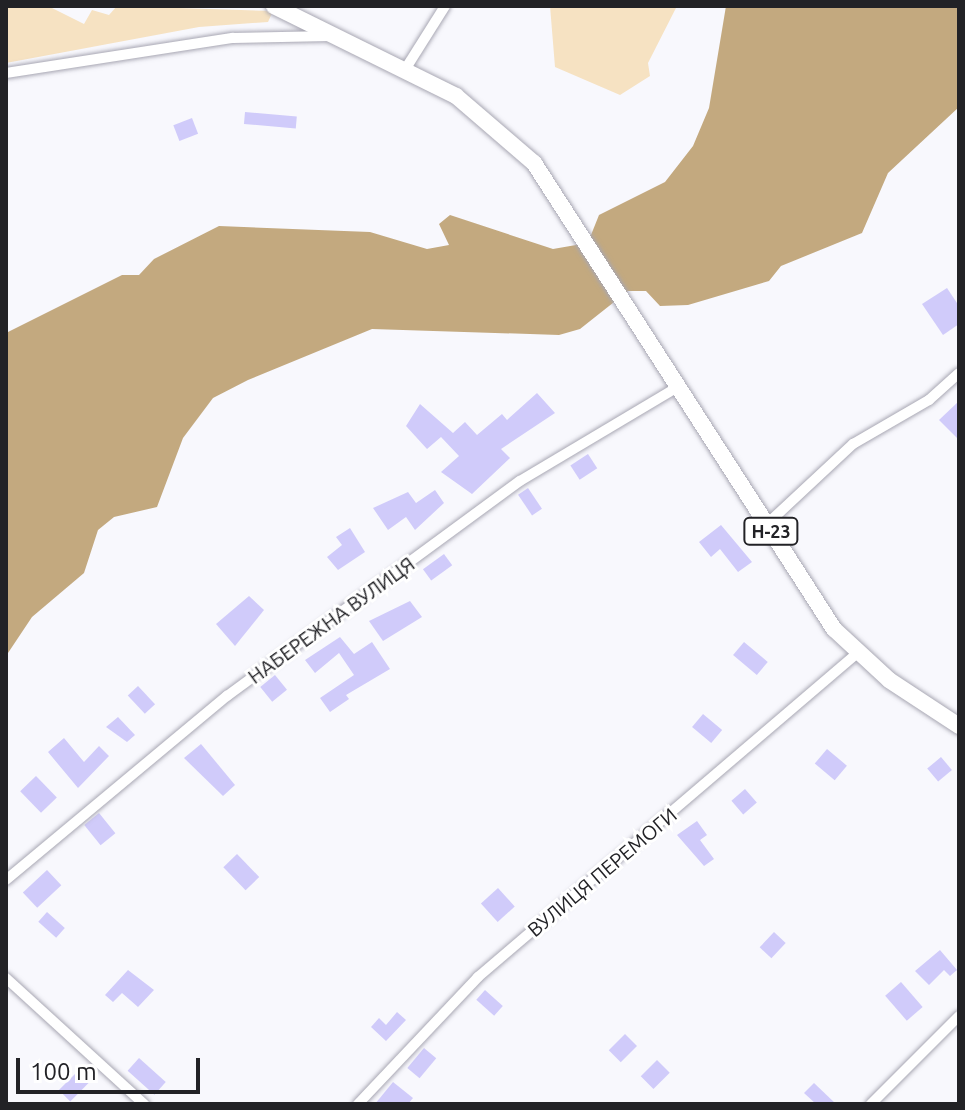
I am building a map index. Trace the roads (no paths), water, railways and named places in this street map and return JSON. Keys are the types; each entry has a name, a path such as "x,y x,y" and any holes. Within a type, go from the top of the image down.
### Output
{"main road":[{"name":"Н-23","path":"274,6 406,68 506,134 559,194 619,301 821,611 858,653 959,726"}],"street":[{"path":"406,68 445,6"},
{"path":"6,73 233,38 336,36"},
{"path":"766,525 853,444 929,400 959,373"},
{"name":"НАБЕРЕЖНА ВУЛИЦЯ","path":"6,880 227,696 482,509 676,388"},
{"name":"ВУЛИЦЯ ПЕРЕМОГИ","path":"358,1104 478,977 858,653"},
{"path":"6,978 144,1104"},
{"path":"871,1104 959,1016"}]}
